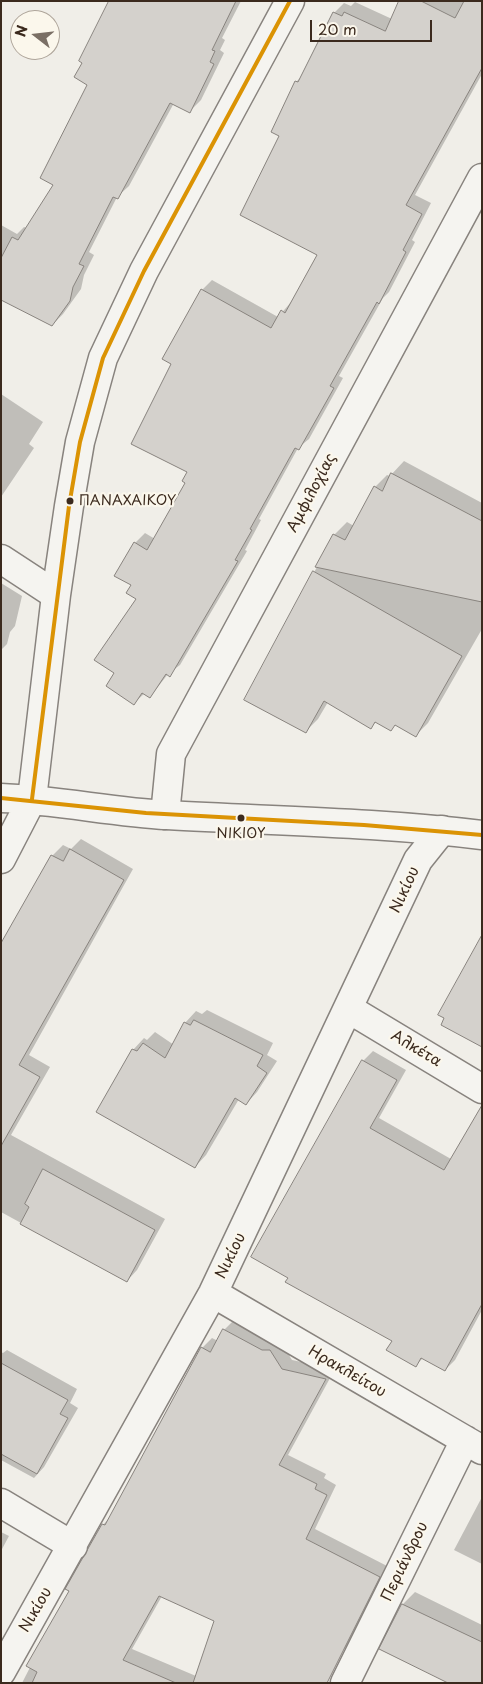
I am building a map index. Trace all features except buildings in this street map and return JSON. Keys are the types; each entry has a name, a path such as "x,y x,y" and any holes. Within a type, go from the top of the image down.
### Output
{"street":[{"path":"1,859 32,799 56,595 80,442 103,358 144,271 290,1"},
{"name":"Αμφιλοχίας","path":"165,815 171,754 482,178"},
{"path":"1,559 56,595"},
{"path":"1,798 32,799 165,815 442,830 482,835"},
{"name":"Νικίου","path":"1,1672 213,1293 350,1009 418,860 442,830"},
{"name":"Αλκέτα","path":"350,1009 482,1089"},
{"name":"Ηρακλείτου","path":"213,1293 473,1445"},
{"name":"Περιάνδρου","path":"344,1683 473,1445"},
{"path":"1,1503 73,1546"}],"transit line":[{"path":"32,799 69,506 80,442 103,358 144,271 290,1"},
{"path":"1,798 146,813 364,825 482,835"}],"place":[{"name":"ΠΑΝΑΧΑΙΚΟΥ","path":"70,501"},
{"name":"ΝΙΚΙΟΥ","path":"241,818"}]}
